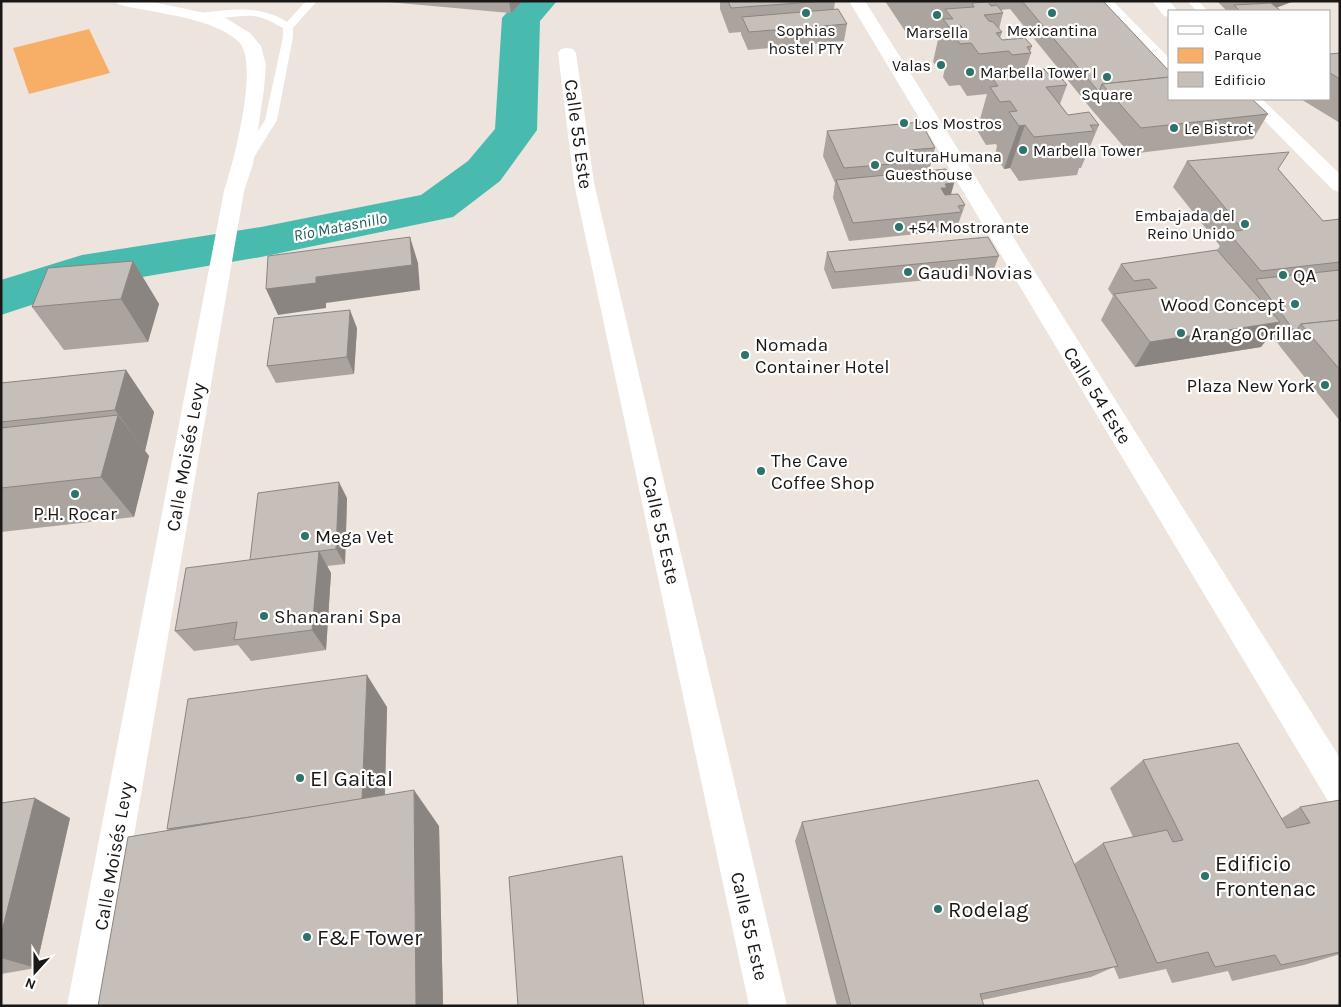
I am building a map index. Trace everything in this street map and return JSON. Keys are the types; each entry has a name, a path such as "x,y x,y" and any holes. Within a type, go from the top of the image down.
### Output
{"street":[{"name":"Calle Moisés Levy","path":"86,1006 234,191 243,164 257,65 252,46 244,36 231,27 200,16 124,1"},
{"name":"Calle 54 Este","path":"857,1 1340,789"},
{"name":"Calle 55 Este","path":"568,53 584,183 768,1006"},
{"path":"1254,107 1340,186"}],"lane":[{"path":"243,164 271,120 288,37 288,27 312,1"},
{"path":"1107,1 1168,64"},
{"path":"1192,1 1202,10"},
{"path":"252,11 264,4"},
{"path":"200,16 252,11 272,16 288,27"}],"green space":[{"path":"89,29 110,73 29,94 13,48"}],"building":[{"path":"728,1 825,1 731,8"},
{"path":"1022,1 1103,1 1168,70 1168,77 1102,84 1099,92"},
{"path":"988,2 991,6 997,5 1003,13 984,15 1002,32 996,33 1002,40 1025,38 1032,46 1027,47 1031,53 1012,55 1009,51 979,54 971,43 960,44 954,35 967,34 960,25 949,27 943,19 953,19 945,9 974,7 972,3"},
{"path":"1271,3 1280,10 1239,10 1234,5"},
{"path":"838,9 847,24 749,32 742,17"},
{"path":"1340,53 1340,79 1331,74 1331,54"},
{"path":"1044,69 1049,75 1058,74 1067,85 1046,87 1068,115 1089,112 1099,125 1090,125 1094,131 1034,137 1025,125 1019,126 1009,112 1017,111 1010,101 1000,102 990,87 998,86 992,78 1025,75 1022,71"},
{"path":"1168,77 1168,100 1253,100 1268,114 1141,128 1102,84"},
{"path":"921,122 935,148 909,150 915,162 844,168 827,131"},
{"path":"1289,152 1278,169 1323,221 1340,219 1340,262 1261,271 1228,232 1243,230 1187,161"},
{"path":"946,169 954,183 945,184 947,188 941,188 945,195 958,194 965,205 958,206 962,212 853,223 836,180"},
{"path":"410,237 412,265 316,277 316,283 266,289 268,256"},
{"path":"988,237 999,256 835,272 827,252"},
{"path":"1217,250 1280,322 1150,342 1114,294 1157,288 1149,279 1134,281 1121,264"},
{"path":"133,261 121,299 32,307 48,268"},
{"path":"1340,270 1340,320 1301,324 1295,332 1256,279"},
{"path":"350,310 347,357 267,366 274,318"},
{"path":"1340,320 1340,370 1301,324"},
{"path":"126,370 115,410 1,422 1,383"},
{"path":"118,415 101,477 1,488 1,428"},
{"name":"Mega Vet","path":"339,482 336,549 250,560 258,493"},
{"path":"319,551 312,630 234,640 237,622 175,631 186,568"},
{"path":"367,675 362,799 167,829 188,699"},
{"name":"Edificio Frontenac","path":"1238,743 1287,828 1310,823 1300,807 1340,800 1340,952 1281,965 1275,955 1215,967 1208,952 1157,963 1103,843 1167,830 1173,842 1183,840 1143,760"},
{"name":"Rodelag","path":"1038,780 1118,966 980,994 984,1006 851,1006 802,822"},
{"name":"F&F Tower","path":"414,790 416,1006 98,1006 128,837"},
{"path":"35,798 1,935 1,803"},
{"path":"622,856 644,1006 518,1006 509,877"}],"waterway":[{"name":"Río Matasnillo","path":"1,298 82,271 261,242 436,207 484,171 516,130 521,18 539,1"}],"place":[{"name":"Sophias hostel PTY","path":"806,13"},
{"name":"Mexicantina","path":"1052,13"},
{"name":"Marsella","path":"937,15"},
{"name":"Valas","path":"941,65"},
{"name":"Marbella Tower I","path":"970,72"},
{"name":"Square","path":"1107,77"},
{"name":"Los Mostros","path":"904,123"},
{"name":"Le Bistrot","path":"1174,128"},
{"name":"Marbella Tower","path":"1023,150"},
{"name":"CulturaHumana Guesthouse","path":"875,165"},
{"name":"Embajada del Reino Unido","path":"1245,224"},
{"name":"+54 Mostrorante","path":"899,227"},
{"name":"Gaudi Novias","path":"908,272"},
{"name":"QA","path":"1283,275"},
{"name":"Wood Concept","path":"1295,304"},
{"name":"Arango Orillac","path":"1181,333"},
{"name":"Nomada Container Hotel","path":"745,355"},
{"name":"Plaza New York","path":"1325,385"},
{"name":"The Cave Coffee Shop","path":"761,471"},
{"name":"P.H. Rocar","path":"75,494"},
{"name":"Mega Vet","path":"305,536"},
{"name":"Shanarani Spa","path":"264,616"},
{"name":"El Gaital","path":"300,778"},
{"name":"Edificio Frontenac","path":"1205,876"},
{"name":"Rodelag","path":"938,909"},
{"name":"F&F Tower","path":"307,937"}]}
